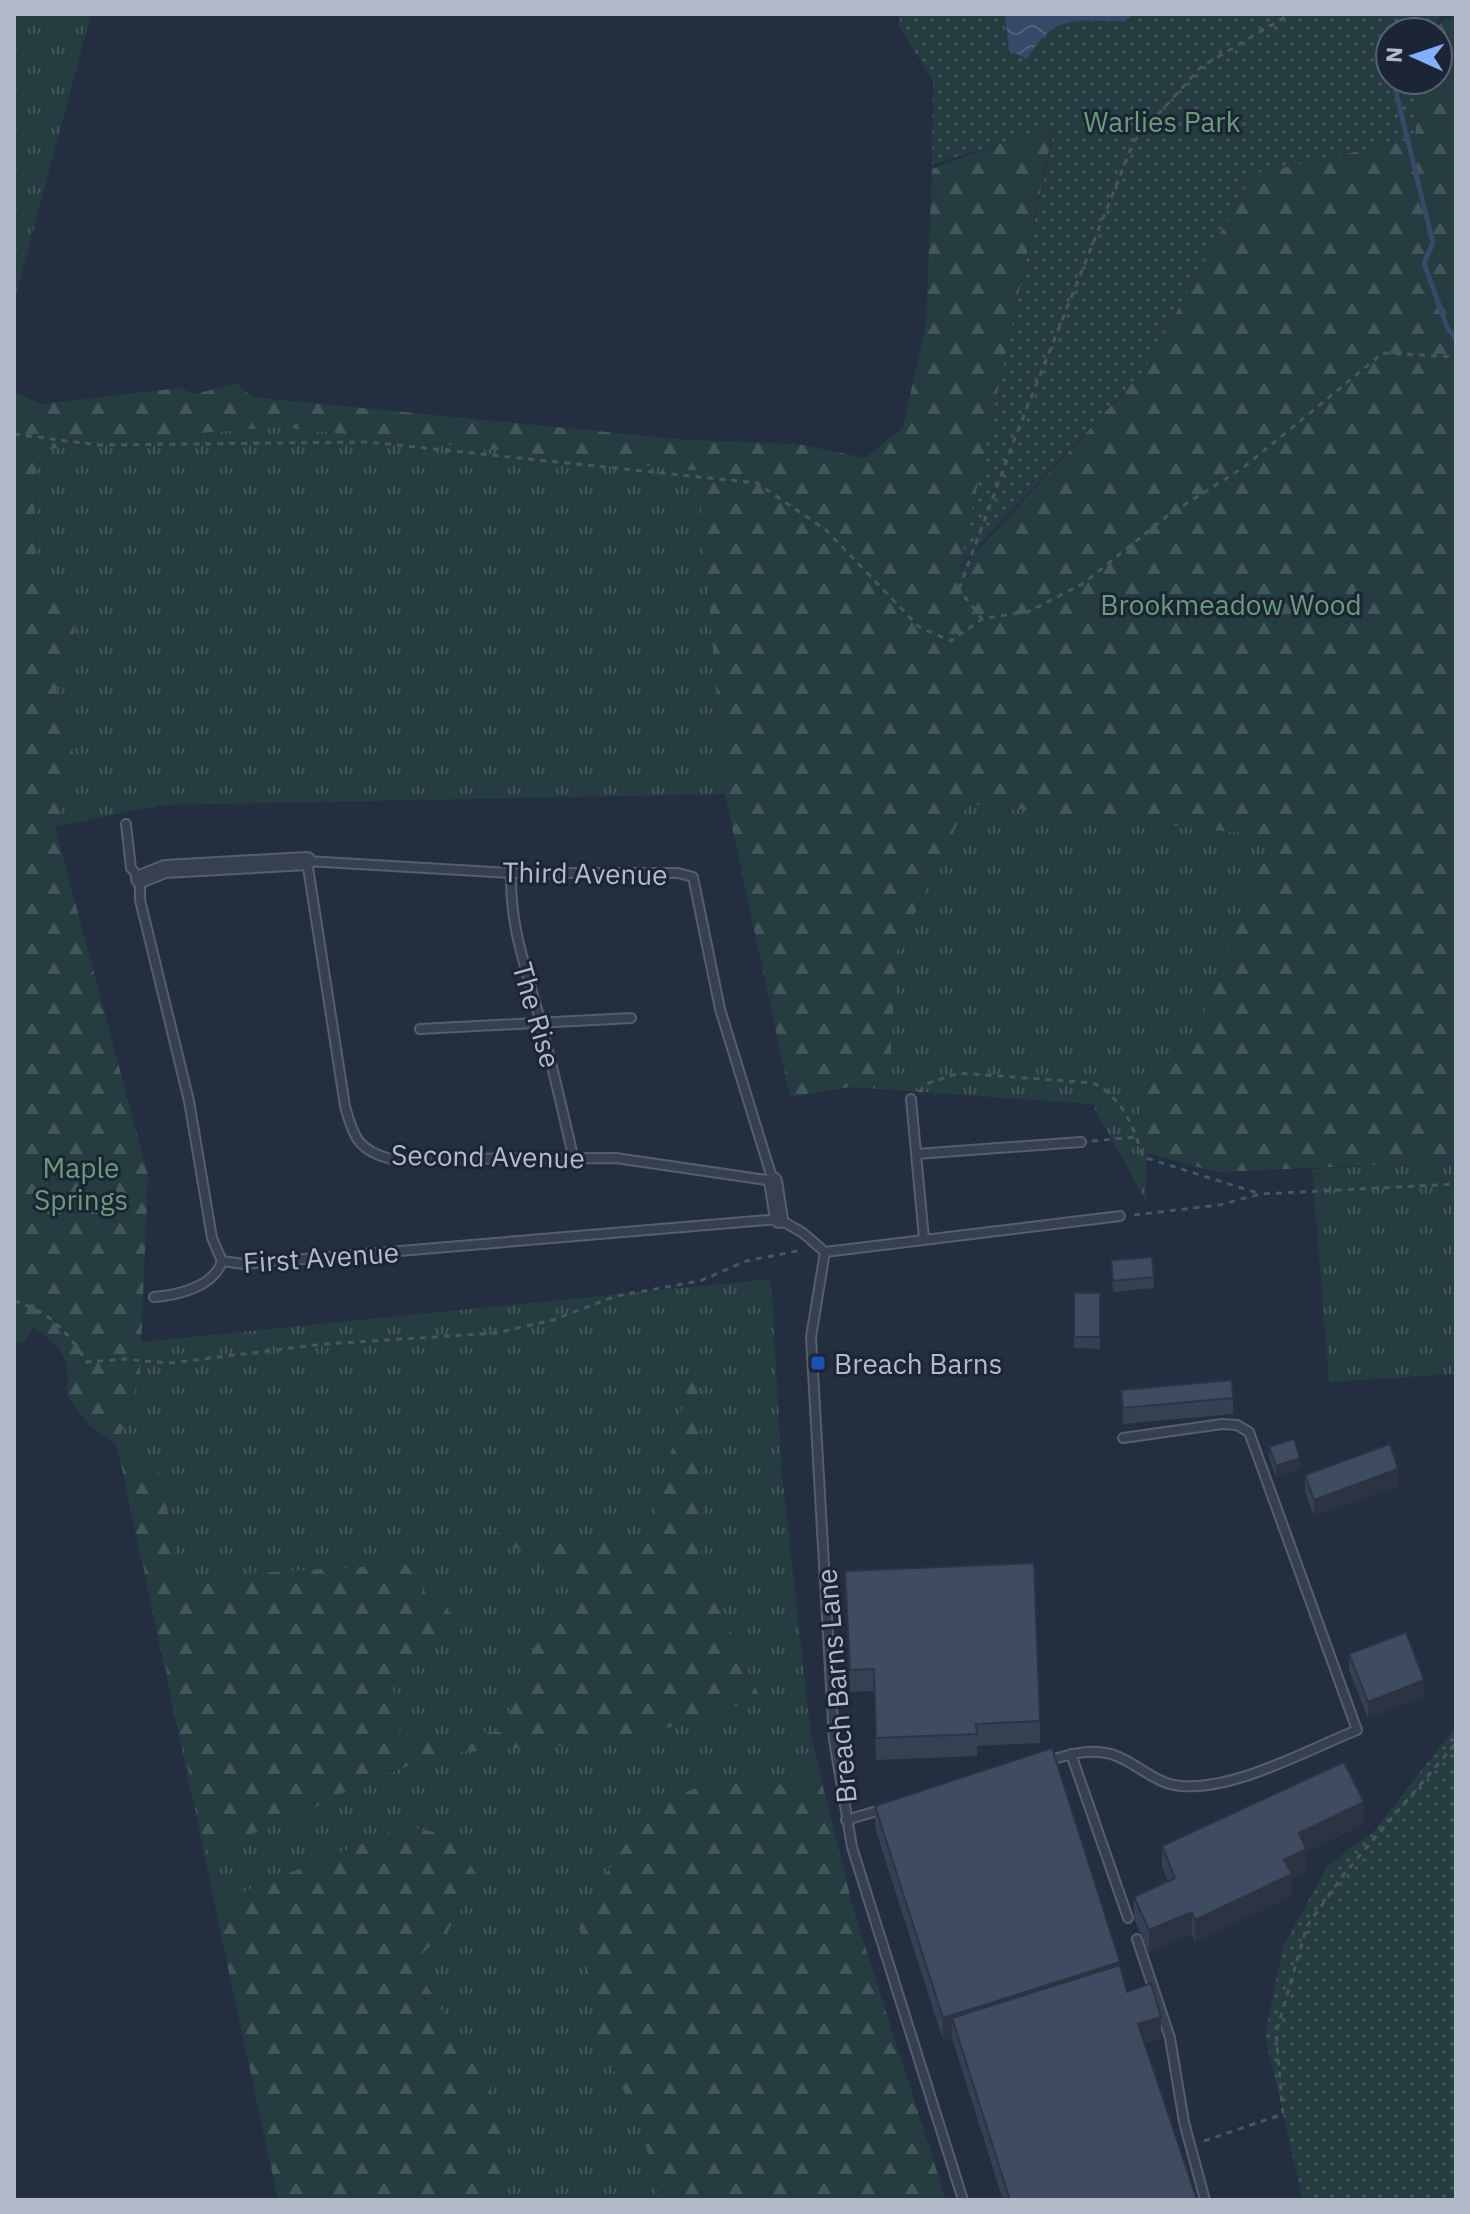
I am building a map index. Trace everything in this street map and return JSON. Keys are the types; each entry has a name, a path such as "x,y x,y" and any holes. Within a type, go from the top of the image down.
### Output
{"street":[{"path":"140,879 165,869 307,861"},
{"path":"773,1181 779,1219"}],"lane":[{"name":"First Avenue","path":"126,824 131,868 140,879 140,900 189,1101 212,1238 222,1261 259,1263 779,1219"},
{"name":"Third Avenue","path":"307,861 511,873 678,873 693,877 720,1009 773,1181"},
{"name":"Second Avenue","path":"307,861 345,1106 357,1142 364,1149 391,1159 616,1158 773,1181"},
{"name":"The Rise","path":"511,873 510,906 516,941 540,1021 573,1156"},
{"path":"420,1029 631,1018"},
{"path":"911,1099 924,1239"},
{"path":"916,1154 1081,1142"},
{"path":"779,1219 825,1252 1120,1216"},
{"name":"Breach Barns Lane","path":"825,1252 811,1337 834,1740 846,1820 886,1962 963,2200"},
{"path":"154,1297 172,1295 210,1279 219,1271 222,1261"},
{"path":"1041,1762 1071,1754 1113,1755 1145,1774 1178,1786 1218,1785 1357,1730 1249,1432 1237,1425 1222,1424 1123,1438"},
{"path":"1071,1754 1128,1918"},
{"path":"846,1820 891,1807"},
{"path":"1137,1939 1170,2038 1205,2200"}],"path":[{"path":"982,619 958,588 1134,141 1201,67 1290,14"},
{"path":"14,434 99,445 368,442 757,483 826,530 919,627 951,641 982,619 1030,611 1084,583 1167,516 1244,467 1383,353 1454,358"},
{"path":"911,1099 926,1084 959,1073 1077,1080 1107,1090 1129,1117 1143,1157 1261,1194"},
{"path":"1105,1139 1137,1137"},
{"path":"1120,1216 1219,1205 1261,1194 1456,1184"},
{"path":"14,1301 39,1308 71,1336 87,1362 123,1359 170,1363 325,1344 496,1333 553,1320 616,1296 700,1281 746,1261 805,1249 825,1252"},
{"path":"1191,2145 1283,2114 1276,2033 1307,1926 1344,1874 1456,1743"}],"green space":[{"path":"14,14 91,14 14,303"},
{"name":"Warlies Park","path":"900,14 1441,14 1374,16 1374,96 1421,96 1414,139 1253,174 1144,370 960,566 1055,127 932,164 933,81 899,26"},
{"name":"Brookmeadow Wood","path":"1456,15 1456,1162 1215,1172 1147,1153 1140,1132 1142,1095 1202,1019 1271,836 967,804 896,953 890,1073 850,1087 790,1097 725,794 698,471 279,427 176,435 123,446 84,444 45,450 34,478 36,569 76,602 73,655 56,689 69,729 73,758 69,787 55,827 148,1175 140,1375 117,1446 88,1424 67,1396 66,1363 59,1349 33,1328 23,1343 14,1341 14,392 41,404 179,388 196,394 236,383 252,397 688,440 798,444 865,458 903,427 926,324 932,169 1055,123 960,569 1144,370 1253,174 1414,139 1421,96 1454,96 1453,16"},
{"path":"279,427 699,471 725,794 162,805 55,827 69,787 73,758 69,729 56,689 73,655 62,594 36,569 34,478 45,450 84,444 123,446 176,435"},
{"path":"967,804 1272,836 1202,1019 1142,1095 1140,1132 1147,1153 1146,1201 1092,1104 850,1087 890,1073 896,953"},
{"path":"1456,1162 1456,1374 1329,1382 1312,1169"},
{"path":"771,1279 782,1473 811,1736 854,1912 946,2200 278,2200 117,1446 140,1342"},
{"path":"696,1356 703,1499 701,1564 760,1698 671,1727 596,1743 444,1753 365,1782 290,1820 206,1850 117,1446 162,1475 178,1578 406,1564 425,1593 467,1626 434,1642 393,1688 401,1739 507,1731 511,1703 537,1640 582,1600 498,1533 648,1541"},
{"path":"1456,1726 1456,2200 1303,2200 1265,2035 1283,1947 1328,1865 1374,1831"},
{"path":"730,1775 776,1785 821,1779 854,1912 946,2200 656,2200 658,2192 640,2124 598,2037 578,1916 652,1805"},
{"path":"406,1826 452,1836 480,1880 445,1935 411,1961 489,2084 506,2143 499,2200 278,2200 215,1907 254,1887"}],"water":[{"path":"1005,14 1134,14 1125,21 1080,21 1058,26 1048,33 1027,59 1009,50"}],"building":[{"path":"1152,1257 1154,1277 1113,1281 1111,1260"},
{"path":"1074,1293 1100,1293 1100,1337 1074,1337"},
{"path":"1232,1380 1233,1398 1123,1408 1121,1390"},
{"path":"1294,1439 1300,1458 1276,1466 1269,1447"},
{"path":"1390,1444 1398,1469 1314,1500 1305,1475"},
{"path":"1034,1563 1040,1721 976,1724 977,1734 876,1738 874,1669 850,1670 845,1571"},
{"path":"1406,1632 1424,1680 1368,1702 1349,1654"},
{"path":"1052,1748 1120,1962 943,2018 875,1806"},
{"path":"1344,1762 1364,1802 1299,1833 1306,1849 1284,1860 1292,1874 1195,1920 1192,1912 1149,1930 1134,1897 1175,1878 1162,1846"},
{"path":"1120,1965 1127,1992 1151,1983 1161,2017 1138,2024 1197,2200 1010,2200 952,2018"}],"waterway":[{"path":"1397,96 1433,243 1424,263 1447,327 1456,339"}],"place":[{"name":"Breach Barns","path":"818,1363"}],"park label":[{"name":"Maple Springs","path":"81,1183"}]}
